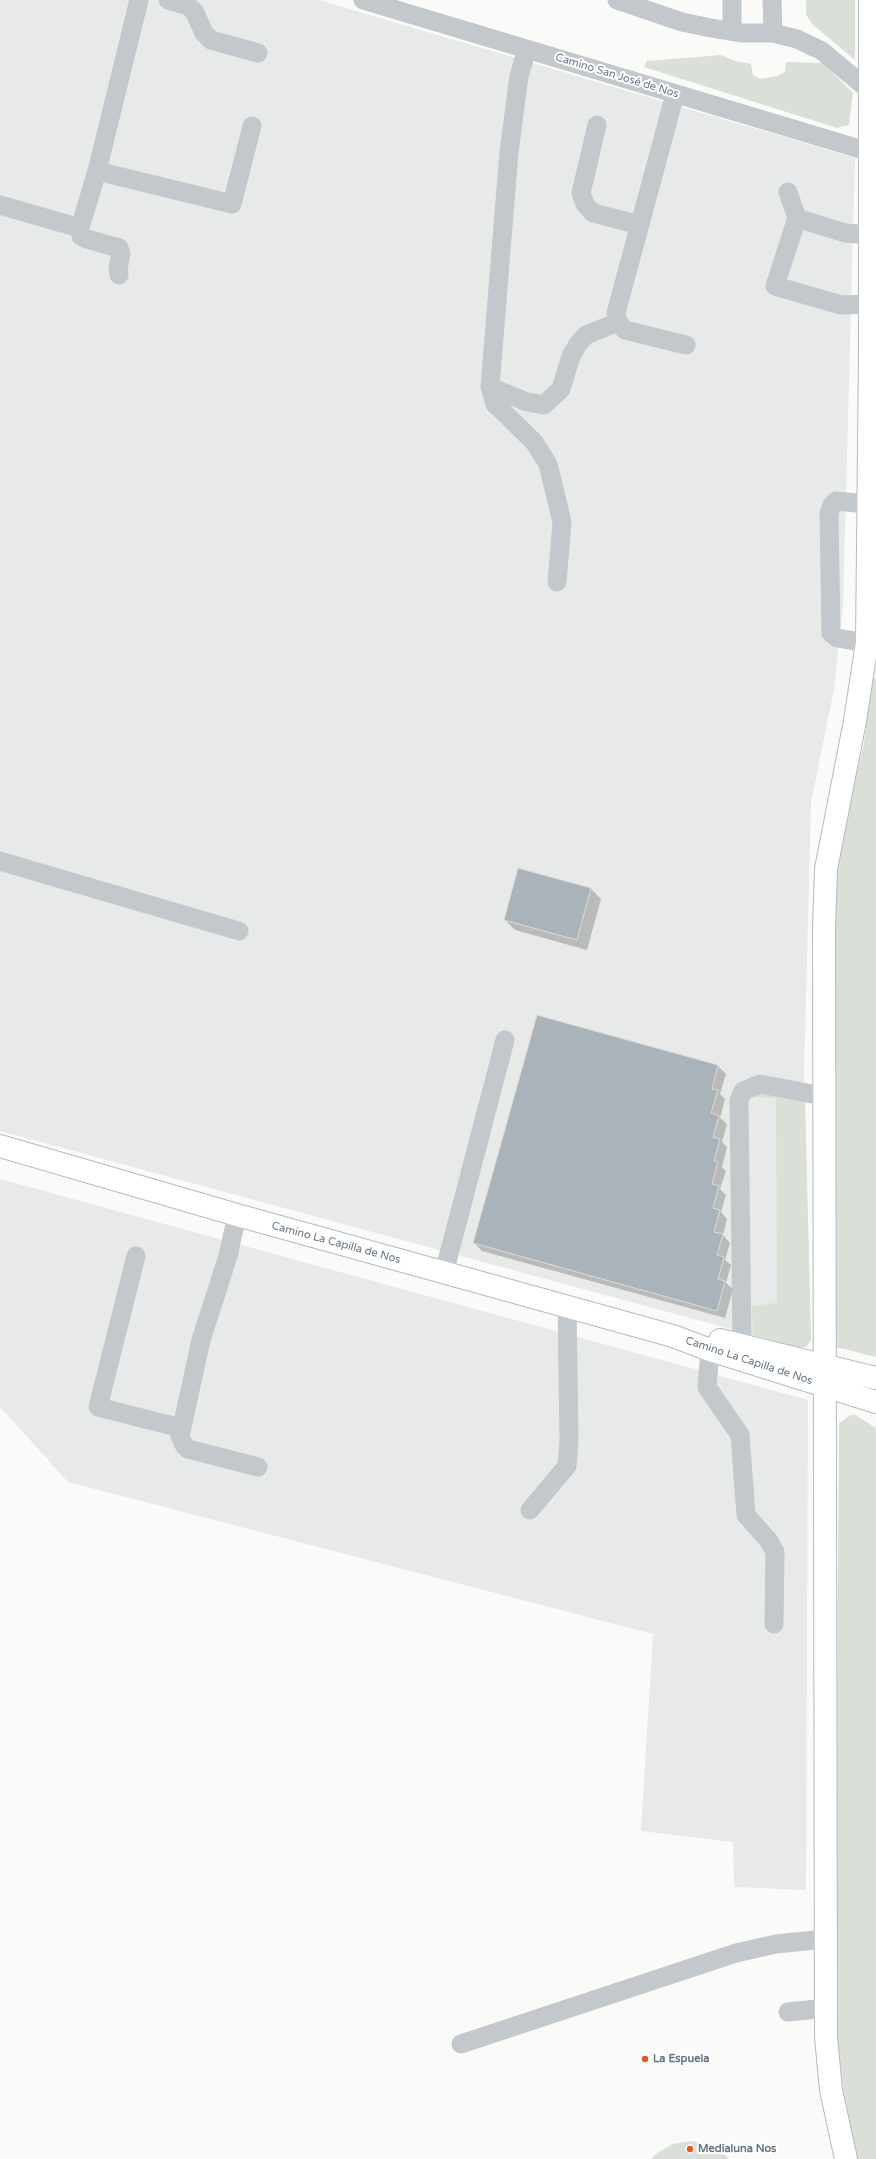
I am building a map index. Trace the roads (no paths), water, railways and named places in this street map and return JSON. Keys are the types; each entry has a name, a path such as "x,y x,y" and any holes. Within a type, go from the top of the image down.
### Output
{"main road":[{"path":"846,2159 830,2084 826,2008 824,1386 834,1366 823,1096 826,869 855,721 867,643 867,504 870,352 870,0"},
{"path":"870,352 876,390"},
{"name":"Camino La Capilla de Nos","path":"0,1146 237,1216 673,1336 710,1350 846,1394 876,1402"},
{"name":"Camino La Capilla de Nos","path":"673,1336 712,1338 742,1344 834,1366 876,1378"}],"street":[{"path":"119,275 118,269 121,254 119,248 81,236 80,228 97,172 139,0"},
{"path":"168,0 188,6 194,11 204,33 211,40 258,53"},
{"name":"Camino San José de Nos","path":"363,0 870,152"},
{"path":"617,0 682,22 732,32 773,33 797,39 822,51 870,91"},
{"path":"732,0 732,32"},
{"path":"772,0 773,33"},
{"path":"527,49 519,76 509,152 490,387 495,404 534,442 548,464 562,522 557,582"},
{"path":"675,94 616,313 618,322 625,330 686,345"},
{"path":"597,125 581,193 585,204 593,212 640,225"},
{"path":"97,172 232,204 252,126"},
{"path":"788,192 797,218 775,286 841,305 870,304"},
{"path":"0,205 80,228"},
{"path":"797,218 845,233 870,235"},
{"path":"490,387 528,402 544,405 561,389 571,356 578,344 586,335 618,322"},
{"path":"867,504 836,501 832,505 829,513 831,632 837,638 867,643"},
{"path":"0,861 239,931"},
{"path":"444,1273 505,1040"},
{"path":"742,1344 739,1101 744,1091 760,1084 823,1096"},
{"path":"237,1216 228,1256 201,1340 181,1428 181,1440 188,1449 258,1467"},
{"path":"136,1256 98,1407 181,1428"},
{"path":"530,1510 567,1466 569,1440 567,1307"},
{"path":"710,1350 707,1387 740,1436 746,1515 769,1541 775,1552 774,1624"},
{"path":"461,2044 736,1952 776,1944 825,1939"},
{"path":"788,2012 826,2008"}],"place":[{"name":"La Espuela","path":"645,2059"},
{"name":"Medialuna Nos","path":"690,2149"}]}
